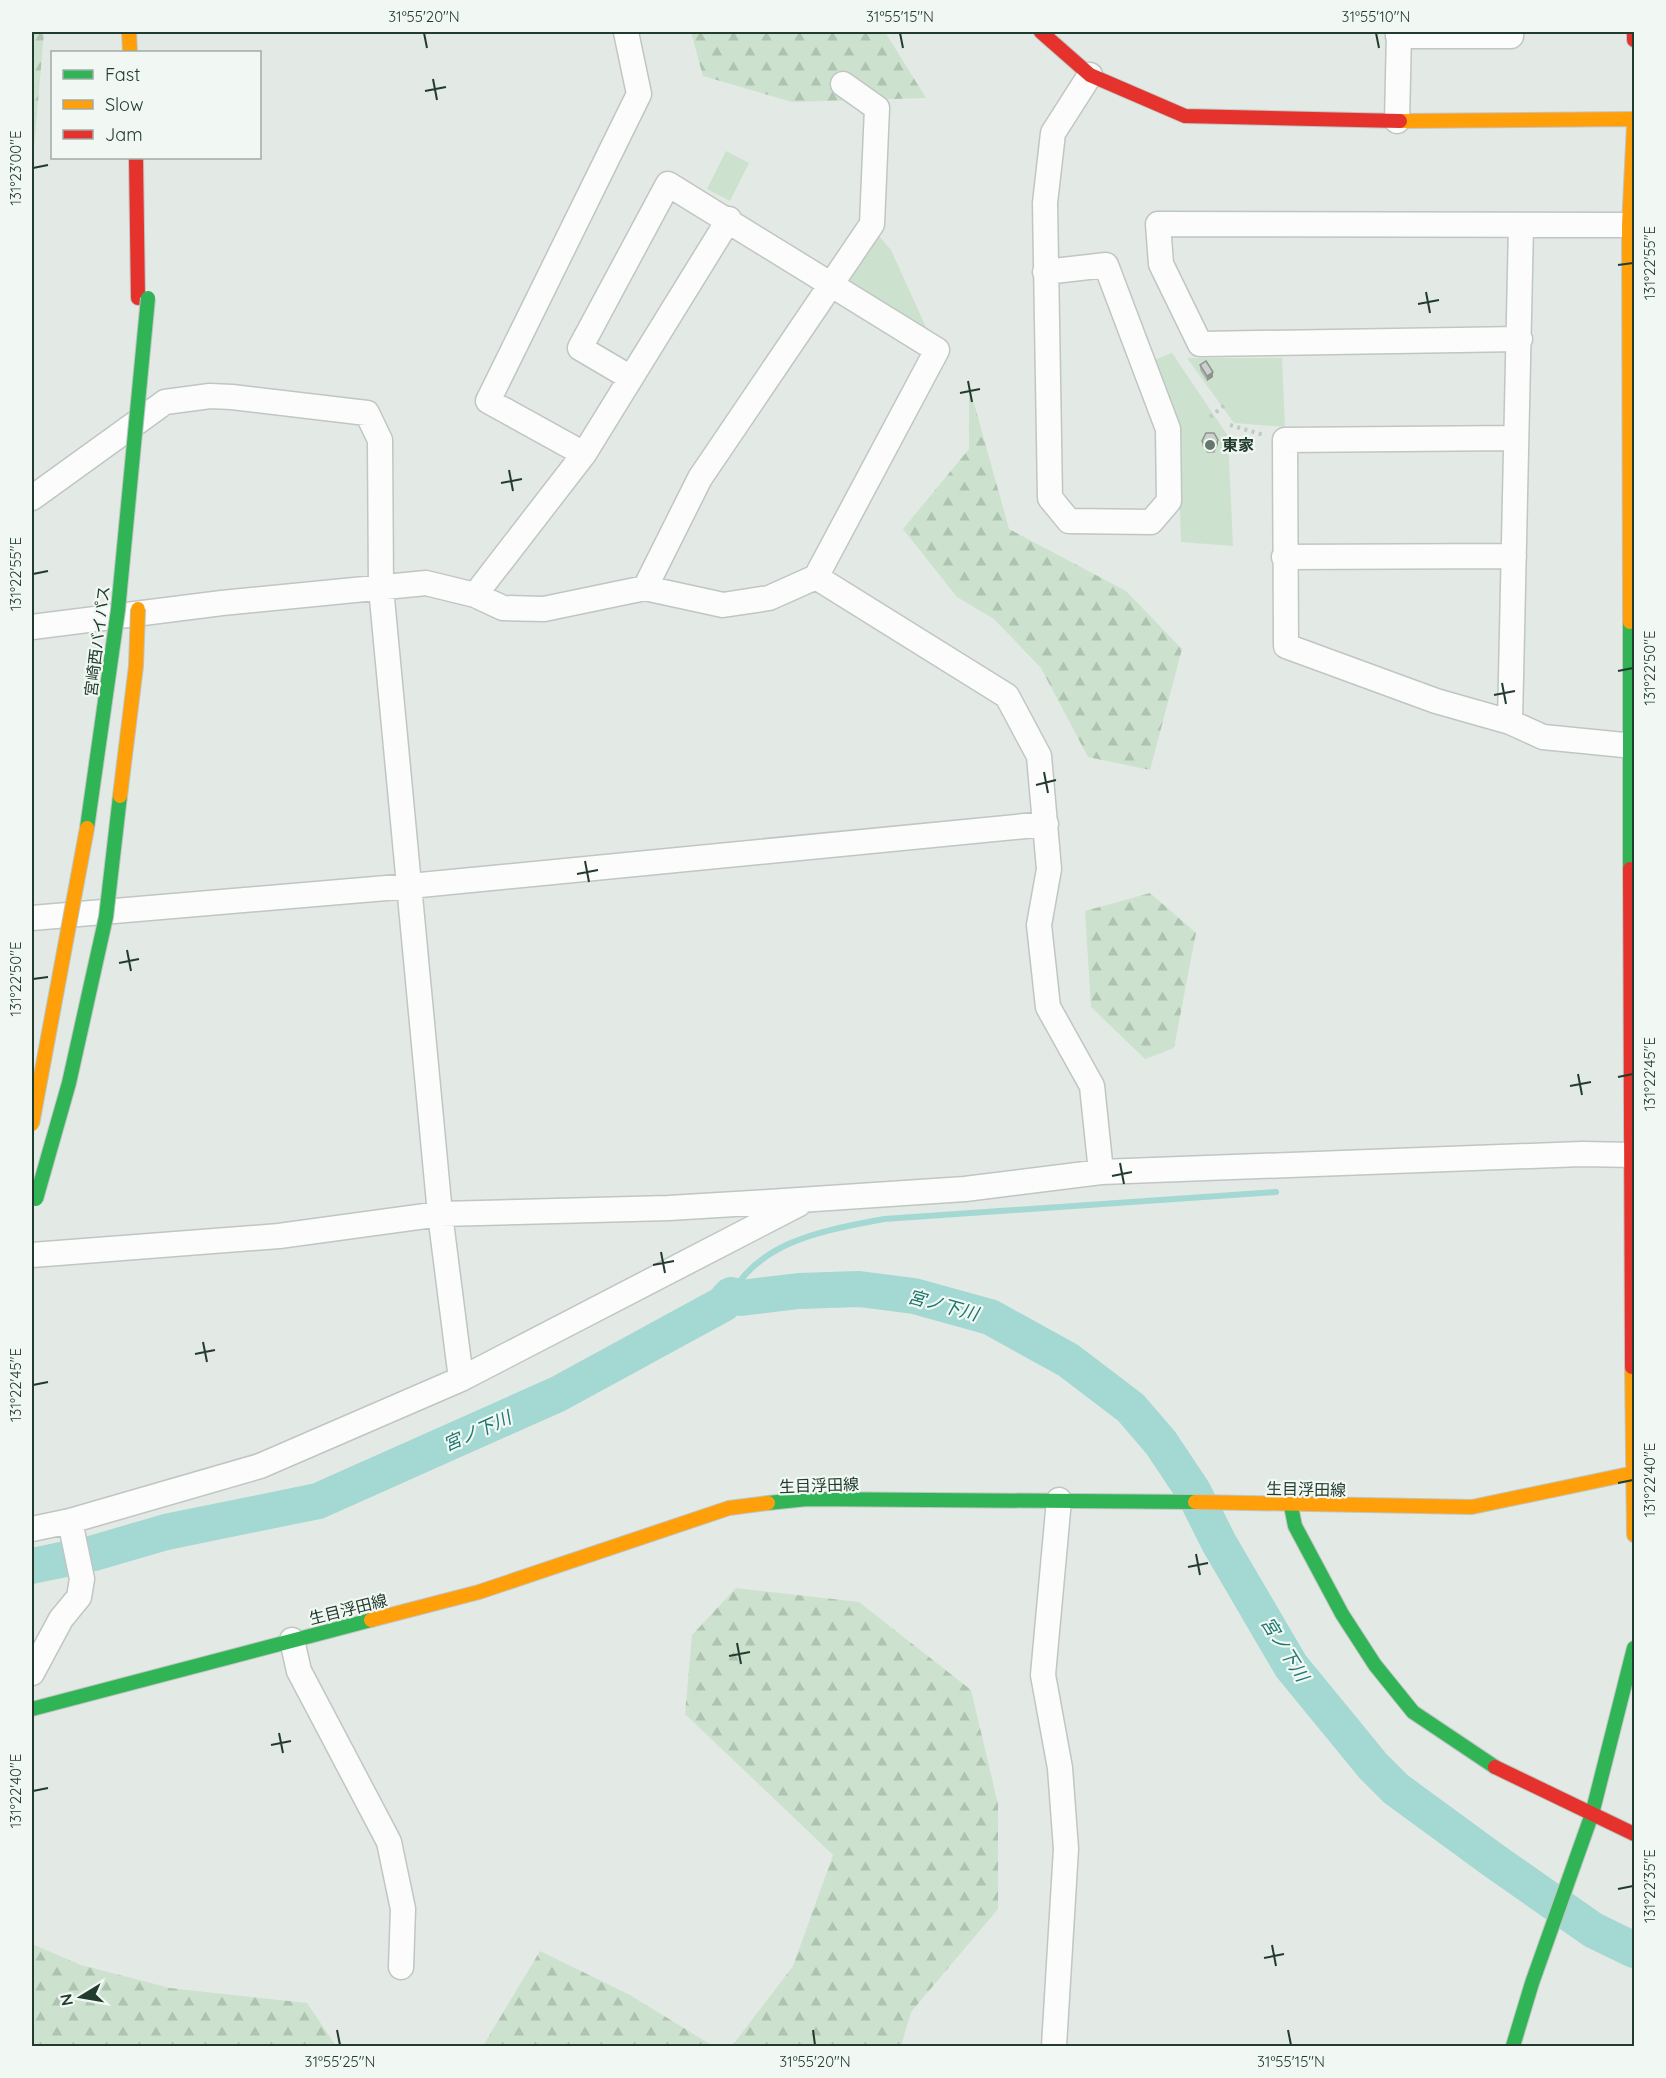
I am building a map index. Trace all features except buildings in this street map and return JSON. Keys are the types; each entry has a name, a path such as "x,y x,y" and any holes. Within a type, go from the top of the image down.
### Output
{"main road":[{"path":"129,32 130,51"},
{"path":"1041,32 1090,75 1185,116 1397,121 1635,119"},
{"path":"1634,32 1635,40"},
{"path":"1635,125 1629,225 1631,250 1632,1155 1635,1535"},
{"name":"宮崎西バイパス","path":"32,1068 90,749 123,477 143,298 136,159"},
{"name":"宮崎西バイパス","path":"32,1124 81,872 116,639 140,409 148,159"},
{"path":"140,409 141,524"},
{"path":"32,1216 69,1083 106,917 136,666 138,595"},
{"name":"生目浮田線","path":"32,1709 480,1592 729,1508 807,1499 1059,1500 1472,1508 1634,1473"},
{"path":"1291,1506 1295,1526 1341,1614 1375,1665 1413,1712 1497,1768 1635,1834"},
{"path":"1513,2046 1592,1814 1635,1648"}],"street":[{"path":"584,454 488,401 639,94 626,32"},
{"path":"1397,121 1398,34 1511,36 1511,32"},
{"path":"1046,272 1106,266 1168,429 1169,501 1151,522 1069,521 1050,498 1046,272 1045,203 1053,133 1090,75"},
{"path":"645,588 700,478 872,224 877,108 843,84"},
{"path":"32,627 222,603 426,584 475,595 503,608 544,609 645,588 723,605 769,598 816,578 937,350 729,219 668,184 580,348 631,378"},
{"path":"475,595 584,454 729,219"},
{"path":"1520,339 1200,345 1161,264 1158,224 1629,225"},
{"path":"1510,722 1514,438 1520,339 1521,226"},
{"path":"32,498 165,402 210,396 232,397 368,413 380,440 381,588 440,1214 460,1379"},
{"path":"1514,438 1286,440 1284,557 1286,646 1436,701 1510,722 1543,736 1633,746"},
{"path":"1284,557 1514,556"},
{"path":"816,578 1006,696 1039,756 1049,869 1039,925 1048,1007 1092,1086 1101,1172"},
{"path":"32,918 410,886 1046,824"},
{"path":"32,1255 279,1236 440,1214 669,1208 965,1189 1101,1172 1582,1154 1632,1155"},
{"path":"32,1529 72,1530 260,1466 460,1379 812,1198"},
{"path":"1054,2046 1066,1849 1060,1768 1043,1675 1059,1500"},
{"path":"32,1673 61,1619 79,1597 82,1579 72,1530"},
{"path":"292,1640 299,1671 389,1842 403,1909 401,1967"}],"path":[{"path":"1210,417 1226,404"},
{"path":"1230,425 1286,440"}],"green space":[{"path":"32,32 44,32 32,172"},
{"path":"691,32 885,32 926,98 792,102 703,76"},
{"path":"726,151 749,163 730,201 707,189"},
{"path":"879,236 891,250 929,334 845,281"},
{"path":"1172,353 1228,436 1233,546 1181,542 1177,428 1154,360"},
{"path":"1187,358 1282,358 1285,427 1234,423"},
{"path":"969,385 1009,529 1126,591 1182,649 1150,770 1088,757 1041,668 994,619 957,597 903,529 969,449"},
{"path":"1150,893 1196,933 1174,1048 1145,1059 1091,1007 1085,911"},
{"path":"736,1588 859,1602 971,1690 998,1804 998,1909 911,2012 901,2046 732,2046 793,1966 833,1855 685,1714 692,1635"},
{"path":"32,1944 81,1965 170,1988 307,2003 336,2046 32,2046"},
{"path":"540,1951 630,1995 713,2046 483,2046"}],"waterway":[{"path":"731,1295 744,1276 778,1249 819,1233 884,1219 1276,1192"},
{"name":"宮ノ下川","path":"32,1566 94,1553 166,1532 318,1501 558,1394 723,1304 731,1295 741,1298 799,1291 859,1289 914,1296 990,1317 1068,1360 1131,1408 1161,1443 1193,1491 1219,1543 1291,1666 1373,1766 1396,1789 1493,1860 1593,1930 1634,1950"}],"traffic: fast":[{"path":"87,828 118,610 148,298"},
{"path":"1630,622 1630,869"},
{"path":"36,1199 69,1083 106,917 120,796"},
{"path":"768,1503 807,1499 1195,1502"},
{"path":"1291,1506 1295,1526 1342,1614 1375,1665 1413,1712 1495,1767"},
{"path":"32,1709 371,1620"},
{"path":"1513,2046 1532,1983 1592,1814 1634,1648"}],"traffic: slow":[{"path":"129,32 130,51"},
{"path":"1400,121 1634,119"},
{"path":"1630,622 1629,225 1634,125"},
{"path":"120,796 136,666 138,609"},
{"path":"32,1124 87,828"},
{"path":"1632,1367 1634,1535"},
{"path":"1195,1502 1472,1507 1634,1473"},
{"path":"371,1620 479,1592 729,1508 768,1503"}],"traffic: jam":[{"path":"1041,32 1090,75 1185,116 1400,121"},
{"path":"1634,32 1634,40"},
{"path":"136,159 138,298"},
{"path":"1630,869 1632,1367"},
{"path":"1495,1767 1634,1834"}],"place":[{"name":"東家","path":"1210,445"}]}
